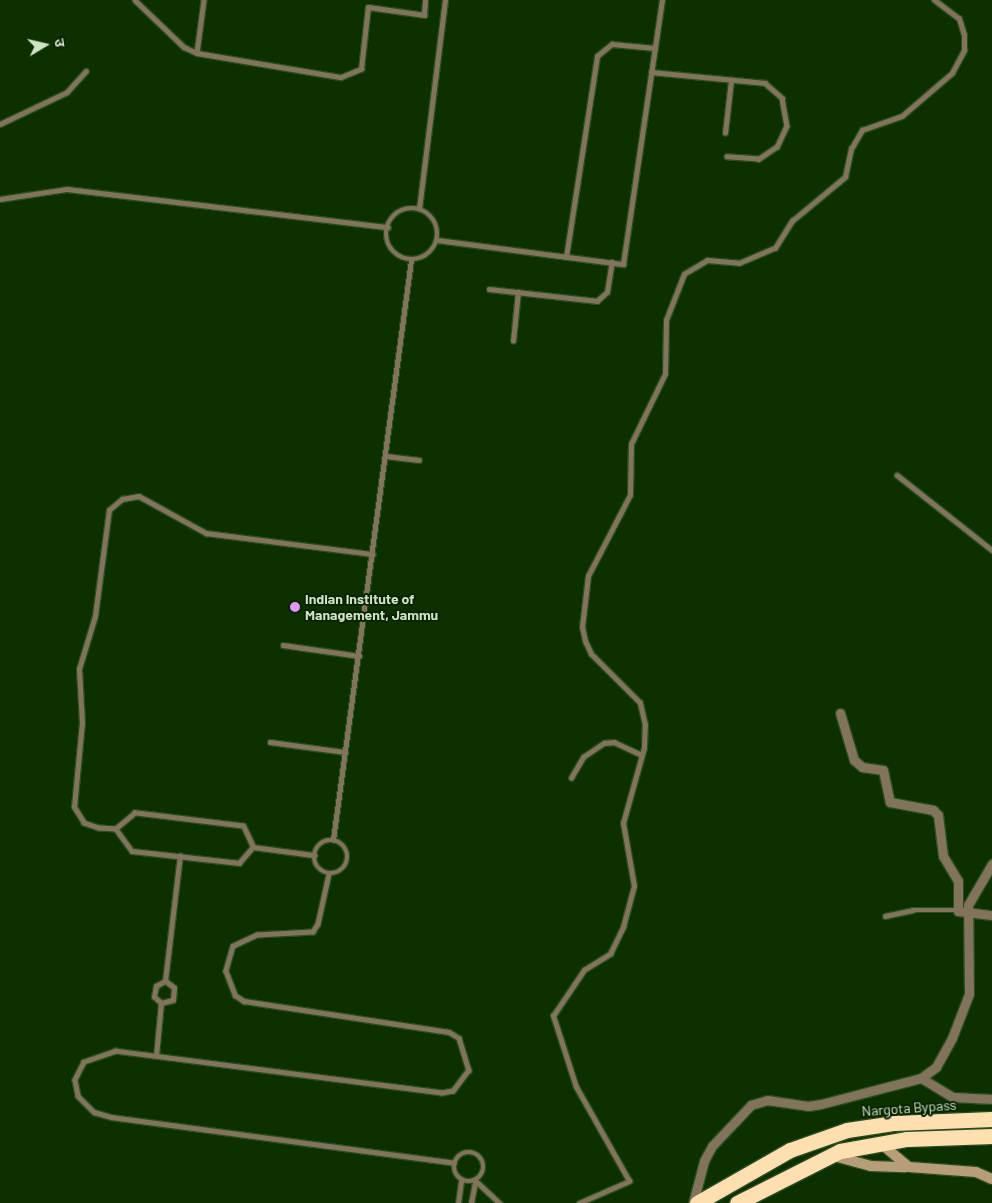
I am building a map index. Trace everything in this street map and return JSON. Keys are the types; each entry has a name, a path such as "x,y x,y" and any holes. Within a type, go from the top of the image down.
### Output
{"highway":[{"name":"Nargota Bypass","path":"697,1203 790,1150 828,1135 865,1126 936,1120 992,1119"},
{"path":"737,1203 830,1155 879,1142 936,1137 992,1136"}],"main road":[{"path":"879,1142 909,1167"},
{"path":"830,1155 871,1166 909,1167 989,1175"}],"street":[{"path":"693,1203 704,1161 712,1146 751,1105 767,1100 808,1106 920,1078 936,1067 966,1003 970,979 958,882 943,856 938,815 933,810 890,802 883,770 862,767 854,760 840,713"},
{"path":"962,911 992,864"},
{"path":"962,911 992,916"},
{"path":"920,1078 953,1097 992,1099"}],"lane":[{"path":"135,0 184,46 197,53 350,76 361,69 368,7 424,15 425,0"},
{"path":"197,53 204,0"},
{"path":"419,209 445,0"},
{"path":"437,240 623,264 662,0"},
{"path":"579,1203 629,1181 576,1087 553,1016 584,970 610,954 623,927 634,886 623,823 642,755 645,725 640,703 591,654 585,641 584,592 593,563 630,495 631,444 665,374 663,337 669,312 688,271 707,260 739,263 775,248 792,221 845,178 851,149 862,130 902,116 952,73 964,50 964,35 959,19 934,0"},
{"path":"566,257 597,56 612,44 655,48"},
{"path":"0,124 67,92 86,71"},
{"path":"651,72 731,80 773,88 787,110 787,126 783,138 768,155 759,159 727,157"},
{"path":"725,133 731,80"},
{"path":"0,199 67,189 388,227"},
{"path":"419,209 434,221 437,240 426,256 411,260 400,256 390,247 388,227 400,212 419,209"},
{"path":"333,840 373,554 411,260"},
{"path":"489,289 597,301 607,292 612,262"},
{"path":"513,341 518,292"},
{"path":"386,456 419,460"},
{"path":"897,475 992,550"},
{"path":"253,847 240,863 132,851 116,829 84,823 73,799 82,724 79,669 95,616 109,510 122,499 139,496 206,533 373,554"},
{"path":"283,645 359,656"},
{"path":"270,742 345,752"},
{"path":"571,778 583,757 604,743 614,742 642,755"},
{"path":"116,829 135,812 243,826 253,847"},
{"path":"333,840 344,846 348,858 342,870 329,874 318,867 314,854 321,843 333,840"},
{"path":"253,847 314,854"},
{"path":"165,981 180,856"},
{"path":"329,874 318,924 313,932 257,935 233,946 226,971 235,995 244,1001 448,1032 459,1038 467,1052 469,1070 462,1083 442,1093 116,1051 84,1062 75,1080 78,1096 94,1112 111,1117 454,1163"},
{"path":"885,916 913,910 962,911"},
{"path":"161,1003 173,1000 174,988 165,981"},
{"path":"161,1003 154,997 156,986 165,981"},
{"path":"156,1056 161,1003"},
{"path":"454,1163 463,1153 476,1154 484,1165 476,1182 471,1203"},
{"path":"454,1163 456,1177 462,1181 476,1182 500,1203"},
{"path":"458,1203 462,1181"}],"place":[{"name":"Indian Institute of Management, Jammu","path":"295,607"}]}
